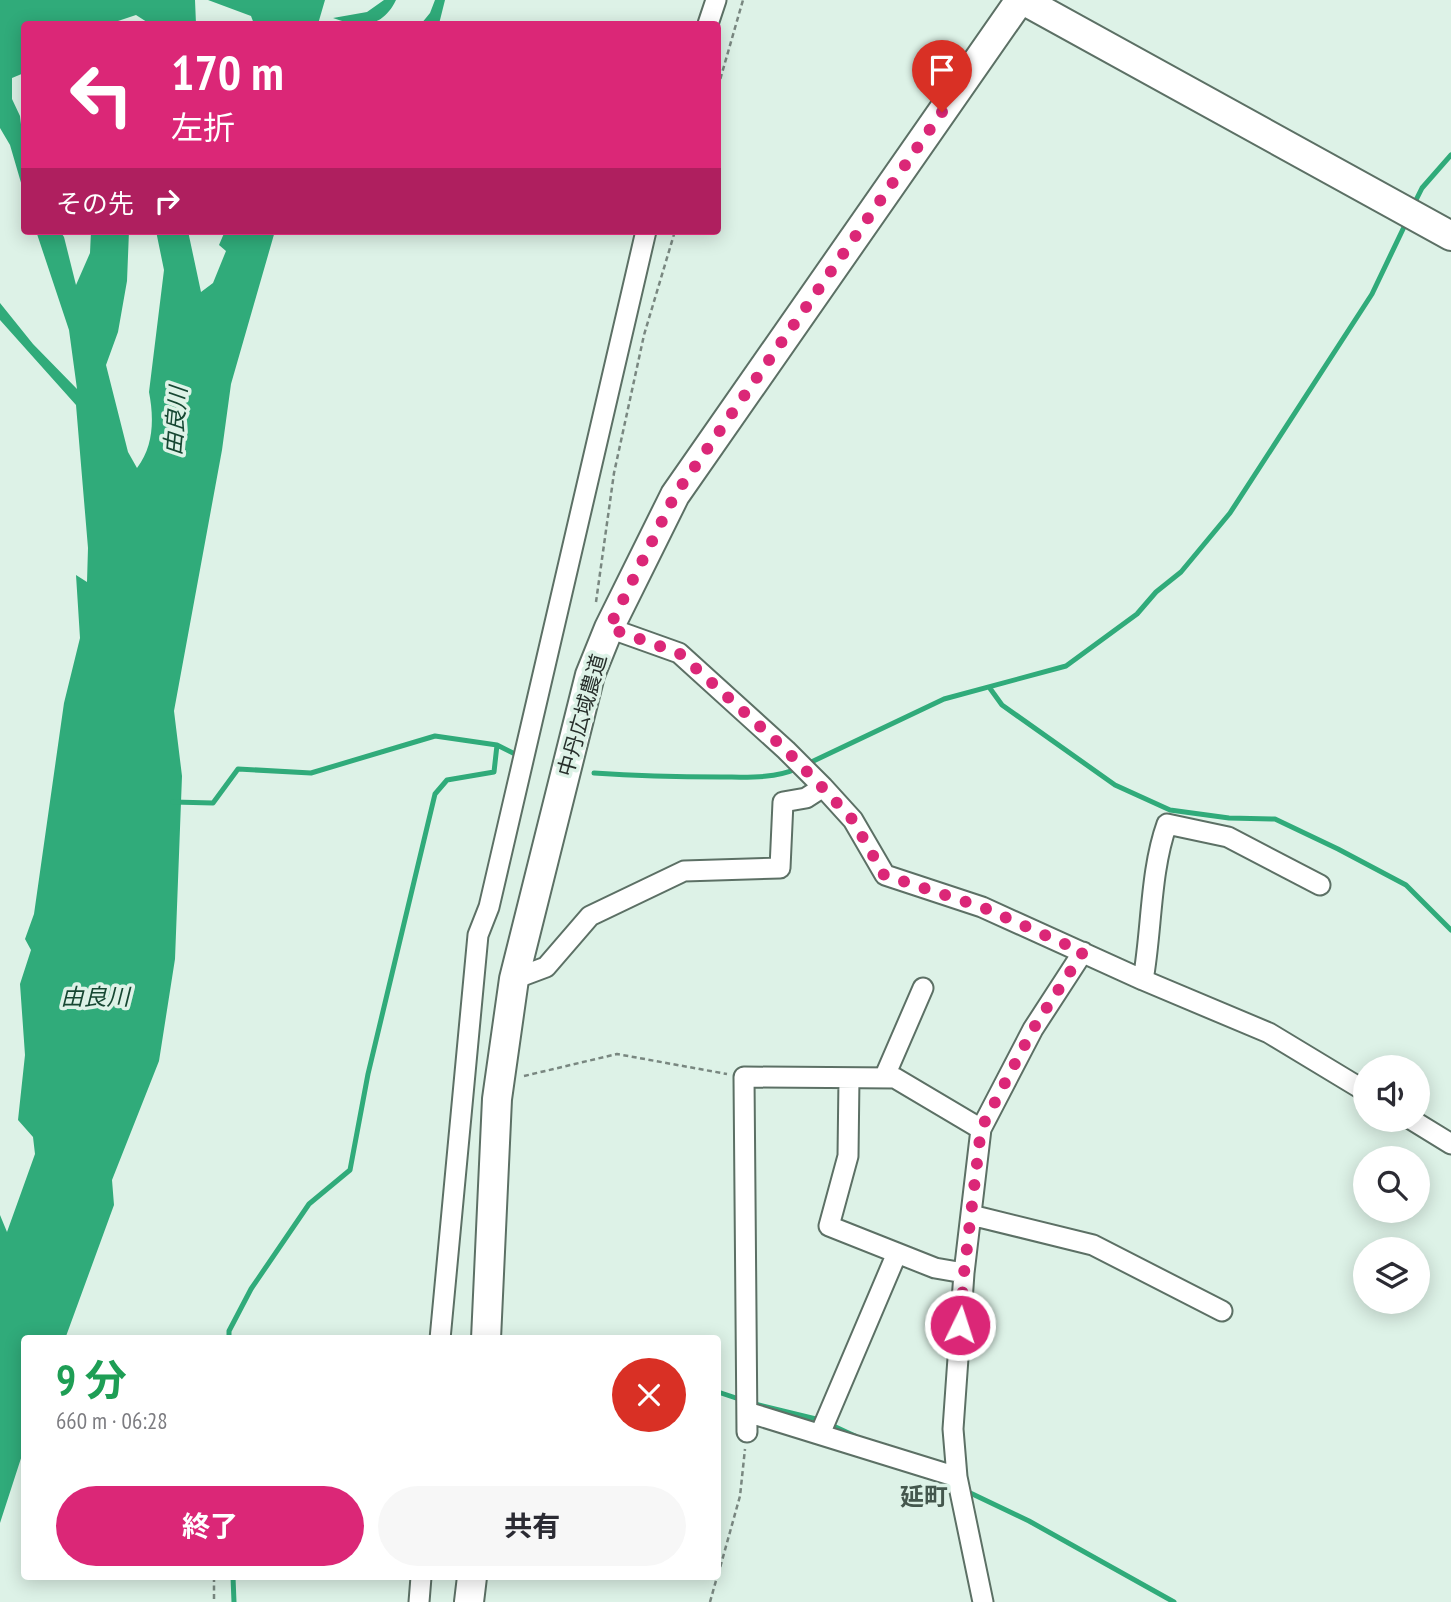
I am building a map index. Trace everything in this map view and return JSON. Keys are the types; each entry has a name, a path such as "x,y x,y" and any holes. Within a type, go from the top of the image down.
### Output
{"street":[{"path":"709,21 716,0"},
{"path":"1022,0 1451,236"},
{"name":"中丹広域農道","path":"486,1335 500,1079 514,979 590,675 609,628 675,495 1022,0"},
{"path":"440,1335 478,935 493,893 645,235"},
{"path":"609,628 679,653 817,781 853,820 884,875 982,907 1143,980 1269,1033 1353,1084"},
{"path":"514,979 546,967 590,916 684,871 780,868 783,802 806,797 817,781"},
{"path":"1143,980 1150,942 1158,847 1167,824 1228,836 1320,886"},
{"path":"984,1602 957,1476 953,1429 964,1273 981,1129 1033,1029 1083,952"},
{"path":"884,1078 923,988"},
{"path":"747,1432 744,1077 895,1078 981,1129"},
{"path":"849,1077 848,1156 829,1226 935,1268 964,1273"},
{"path":"1430,1131 1451,1144"},
{"path":"971,1215 1093,1245 1222,1311"},
{"path":"820,1434 897,1253"},
{"path":"747,1412 957,1476"},
{"path":"419,1602 421,1580"},
{"path":"469,1602 472,1580"}],"path":[{"path":"721,77 743,0"},
{"path":"596,603 614,473 644,335 674,235"},
{"path":"500,1079 617,1055 744,1077"},
{"path":"721,1562 740,1496 747,1432"},
{"path":"214,1580 214,1602"},
{"path":"710,1602 716,1580"}],"water":[{"path":"0,0 195,0 196,21 145,21 136,15 118,21 21,21 21,74 12,78 12,99 21,124 21,183 10,145 0,128"},
{"path":"208,0 325,0 319,21 253,21 251,16"},
{"path":"384,0 396,0 390,10 377,21 344,21 333,18 367,12"},
{"path":"435,0 445,0 440,21 423,21"},
{"name":"由良川","path":"37,235 63,235 76,285 90,253 91,235 129,235 127,281 118,332 106,365 128,452 137,468 147,450 151,432 149,392 164,270 157,235 189,235 201,292 213,283 226,251 219,245 223,235 274,235 231,384 222,450 174,711 182,776 175,959 159,1061 112,1180 114,1205 66,1335 21,1335 21,1458 0,1523 0,1215 7,1232 35,1154 33,1137 18,1120 25,1055 20,984 31,950 25,939 34,914 64,703 80,638 76,575 87,582 88,548 76,405 0,320 0,303 33,344 77,389 69,330"}],"waterway":[{"path":"1416,200 1422,188 1451,155"},
{"path":"805,765 944,699 1066,666 1137,614 1156,592 1181,572 1230,513 1372,294 1404,227"},
{"path":"989,687 1002,705 1115,785 1170,810 1229,818 1275,819 1406,885 1451,930"},
{"path":"173,802 213,803 238,769 311,773 435,736 497,745 519,756"},
{"path":"229,1335 251,1289 309,1204 350,1170 368,1074 435,794 447,780 494,772 497,745"},
{"path":"594,773 750,777 769,776 796,769"},
{"path":"721,1393 742,1400"},
{"path":"751,1403 820,1420"},
{"path":"829,1424 855,1436"},
{"path":"964,1490 1029,1521 1174,1602"},
{"path":"233,1580 234,1602"}],"district":[{"name":"延町","path":"924,1496"}],"route":[{"path":"942,112 675,495 609,628 679,653 786,750 853,820 884,875 982,907 1083,952 1033,1029 981,1129 960,1325"}]}
